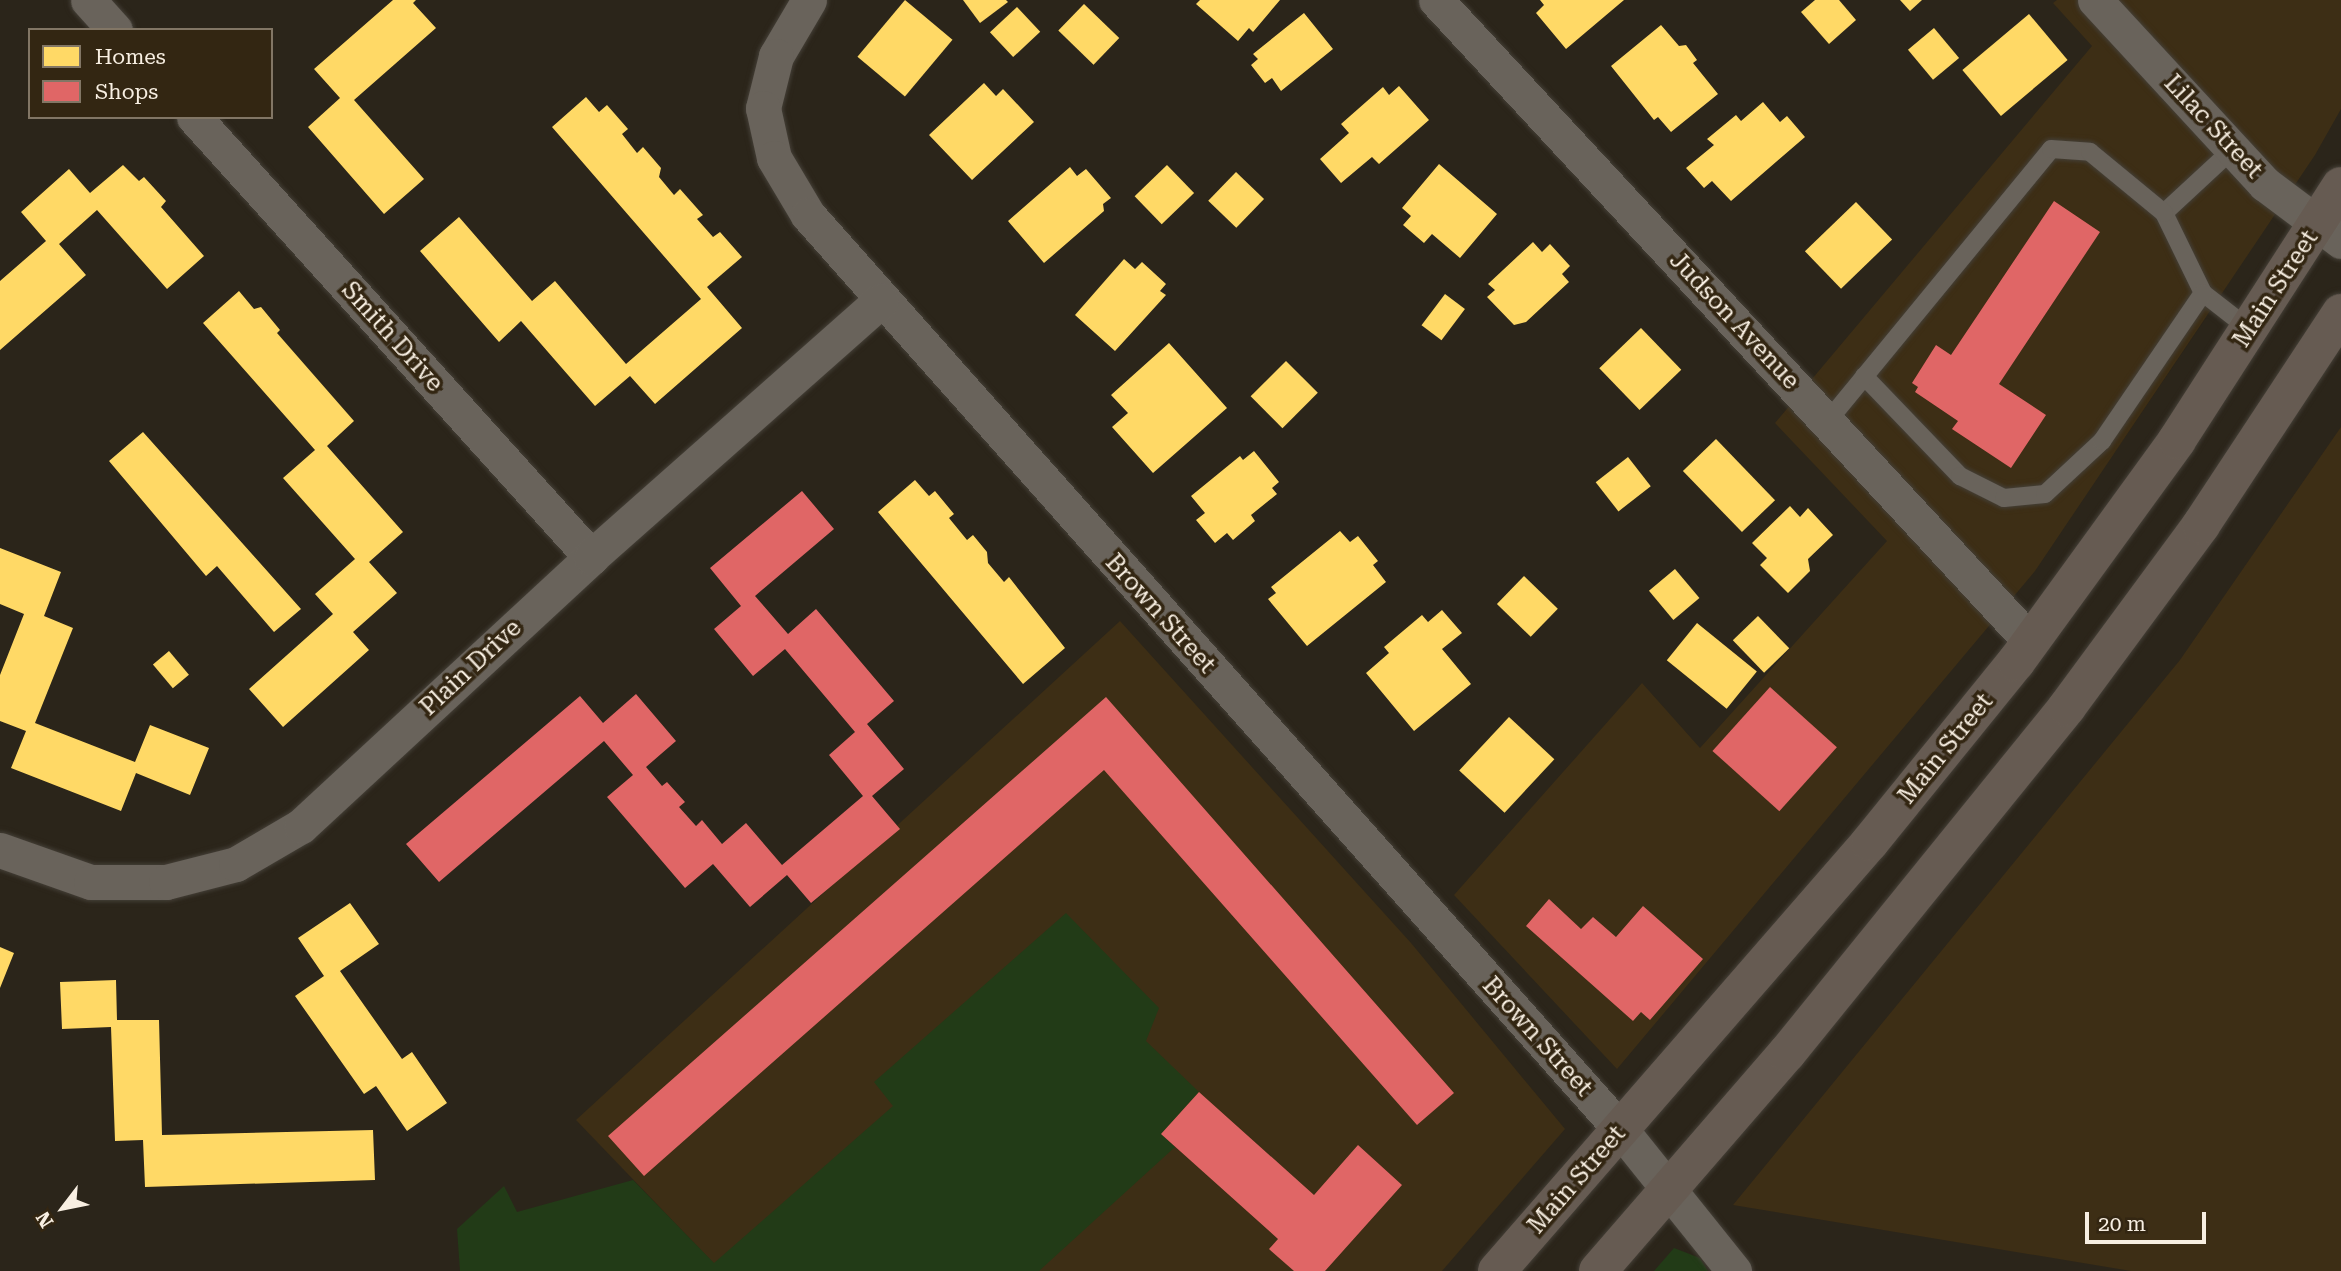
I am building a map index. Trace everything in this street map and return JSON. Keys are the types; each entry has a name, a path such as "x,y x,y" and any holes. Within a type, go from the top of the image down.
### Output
{"main road":[{"name":"Main Street","path":"1504,1269 1901,806 2031,642 2154,474 2249,329 2330,232 2341,186"},
{"path":"1598,1271 1796,1043 2101,662 2239,470 2341,313"}],"street":[{"path":"88,0 113,28"},
{"name":"Brown Street","path":"809,0 776,57 764,108 774,158 808,215 1621,1130 1671,1188 1734,1271"},
{"name":"Judson Avenue","path":"1436,0 2031,642"},
{"name":"Lilac Street","path":"2095,0 2275,192 2330,232"},
{"name":"Smith Drive","path":"196,119 592,557"},
{"name":"Plain Drive","path":"0,850 91,882 166,882 236,864 300,826 592,557 881,300"}],"lane":[{"path":"1827,422 2051,149 2090,152 2164,213 2203,293 2249,329"},
{"path":"2164,213 2234,149"},
{"path":"1864,376 1960,476 2004,498 2045,494 2102,441 2203,293"}],"shaded area":[{"path":"2057,0 2341,0 2341,109 2315,155 2035,571 1617,1069 1454,895 1642,683 1700,748 1887,541 1775,423 2092,46 2053,3"},
{"path":"2341,427 2341,1271 2131,1271 1733,1205 2180,660"},
{"path":"1120,621 1411,943 1565,1129 1442,1271 721,1271 576,1120"}],"green space":[{"path":"1066,913 1159,1008 1146,1041 1199,1092 1161,1134 1175,1147 1039,1271 460,1271 457,1229 504,1186 517,1212 633,1180 714,1263 893,1106 874,1082"},
{"path":"1674,1248 1700,1258 1708,1271 1654,1271"}],"building: Homes":[{"path":"393,0 416,0 413,3 436,28 354,100 424,179 384,214 308,127 340,98 314,69"},
{"path":"905,0 952,40 905,97 857,57"},
{"path":"963,0 1006,0 1008,2 980,23"},
{"path":"1200,0 1280,0 1253,32 1249,28 1238,41 1196,4"},
{"path":"1540,0 1624,0 1566,49 1536,13 1544,5"},
{"path":"1815,0 1839,0 1856,20 1829,44 1801,12"},
{"path":"1900,0 1922,0 1910,11"},
{"path":"1084,4 1119,38 1094,65 1058,31"},
{"path":"1017,7 1040,32 1013,57 990,32"},
{"path":"1304,13 1333,49 1281,91 1272,78 1265,83 1251,65 1258,59 1253,54"},
{"path":"2029,14 2068,60 2001,116 1962,70"},
{"path":"1661,25 1679,46 1686,45 1697,60 1693,63 1718,94 1671,132 1658,117 1654,120 1611,66"},
{"path":"1934,28 1959,58 1933,80 1908,50"},
{"path":"984,83 996,96 1003,89 1034,122 972,180 929,135"},
{"path":"1399,86 1429,120 1379,164 1372,157 1341,183 1320,159 1349,133 1341,124 1383,87 1389,95"},
{"path":"586,97 599,112 607,105 628,129 622,134 637,153 643,147 661,168 659,177 674,195 680,189 703,215 697,219 713,237 720,232 742,257 707,287 742,328 655,404 630,376 595,406 521,321 499,342 420,251 459,217 532,301 555,281 626,364 701,299 552,127"},
{"path":"1763,102 1780,122 1787,116 1805,137 1731,201 1712,181 1704,188 1686,168 1714,145 1707,139 1736,115 1741,121"},
{"path":"1439,164 1497,214 1460,258 1432,234 1424,243 1403,225 1411,216 1402,208"},
{"path":"123,165 139,181 144,177 166,201 161,207 204,256 167,289 97,210 59,244 86,275 0,350 0,281 46,241 21,212 69,169 90,193"},
{"path":"1167,165 1194,193 1162,224 1135,196"},
{"path":"1070,167 1077,176 1086,169 1111,198 1103,204 1104,211 1044,263 1008,221"},
{"path":"1236,172 1264,199 1236,228 1208,201"},
{"path":"1856,202 1892,239 1841,289 1805,251"},
{"path":"1533,242 1542,252 1550,244 1570,266 1562,274 1569,282 1526,322 1514,325 1487,297 1495,290 1488,284"},
{"path":"1124,259 1135,269 1142,262 1166,284 1160,291 1166,295 1115,351 1075,315"},
{"path":"239,291 254,309 261,307 280,330 277,333 354,421 327,446 403,532 369,562 397,593 353,632 369,650 283,727 249,689 333,614 315,594 355,559 283,478 315,450 203,323"},
{"path":"1445,294 1465,309 1441,340 1422,325"},
{"path":"1641,328 1681,370 1640,410 1599,368"},
{"path":"1169,343 1227,408 1153,473 1112,427 1128,413 1111,395"},
{"path":"1286,361 1318,393 1282,428 1251,396"},
{"path":"143,432 301,609 274,632 217,566 206,576 109,461"},
{"path":"1716,439 1775,500 1742,532 1683,471"},
{"path":"1254,451 1279,482 1272,488 1277,494 1251,515 1255,521 1233,540 1227,533 1215,543 1196,520 1205,513 1191,496 1240,456 1243,460"},
{"path":"1628,457 1651,486 1618,511 1596,482"},
{"path":"915,480 929,496 935,491 954,514 949,518 967,540 973,535 987,552 988,563 1004,582 1009,577 1065,648 1023,684 878,512"},
{"path":"1790,506 1800,517 1808,508 1833,535 1808,559 1810,571 1788,593 1760,565 1767,558 1752,543"},
{"path":"1340,531 1350,542 1358,536 1378,561 1373,565 1386,582 1307,646 1268,599 1276,593 1271,587"},
{"path":"0,548 61,572 44,616 73,628 35,723 135,762 150,725 209,748 190,795 136,773 121,811 11,768 26,731 0,721 0,675 24,614 0,604"},
{"path":"1675,569 1699,598 1673,620 1649,591"},
{"path":"1524,576 1558,609 1531,637 1497,604"},
{"path":"1442,610 1462,633 1442,649 1471,684 1414,731 1366,673 1389,653 1384,647 1422,615 1428,622"},
{"path":"1758,616 1789,648 1764,673 1733,640"},
{"path":"1697,623 1757,671 1727,709 1667,660"},
{"path":"169,651 189,675 173,688 153,664"},
{"path":"1509,717 1554,759 1505,813 1459,770"},
{"path":"350,903 379,944 340,971 402,1059 412,1052 447,1103 407,1131 376,1086 364,1094 295,996 324,976 298,938"},
{"path":"0,947 14,953 0,988"},
{"path":"116,980 117,1020 159,1020 162,1135 373,1130 375,1180 145,1187 143,1140 115,1141 111,1027 62,1029 60,982"}],"building: Shops":[{"path":"2054,201 2100,232 1999,384 2046,415 2011,468 1952,429 1958,421 1915,392 1918,387 1912,383 1936,345 1951,355"},
{"path":"802,491 834,529 755,596 788,634 816,609 894,701 867,724 904,769 872,796 900,829 811,903 787,875 750,907 713,864 685,888 607,797 633,775 604,741 439,882 406,844 580,696 603,723 636,694 676,741 646,767 662,786 667,782 685,802 679,807 696,826 702,820 722,844 746,823 782,865 863,796 829,755 855,732 785,649 753,676 714,629 741,606 710,568"},
{"path":"1770,687 1837,747 1779,811 1712,751"},
{"path":"1106,697 1454,1093 1417,1125 1104,770 644,1176 608,1136"},
{"path":"1549,899 1581,929 1593,917 1616,937 1643,906 1703,959 1650,1020 1641,1012 1633,1021 1526,926"},
{"path":"1199,1092 1314,1195 1358,1145 1402,1185 1325,1271 1294,1271 1269,1249 1278,1239 1161,1134"}]}
